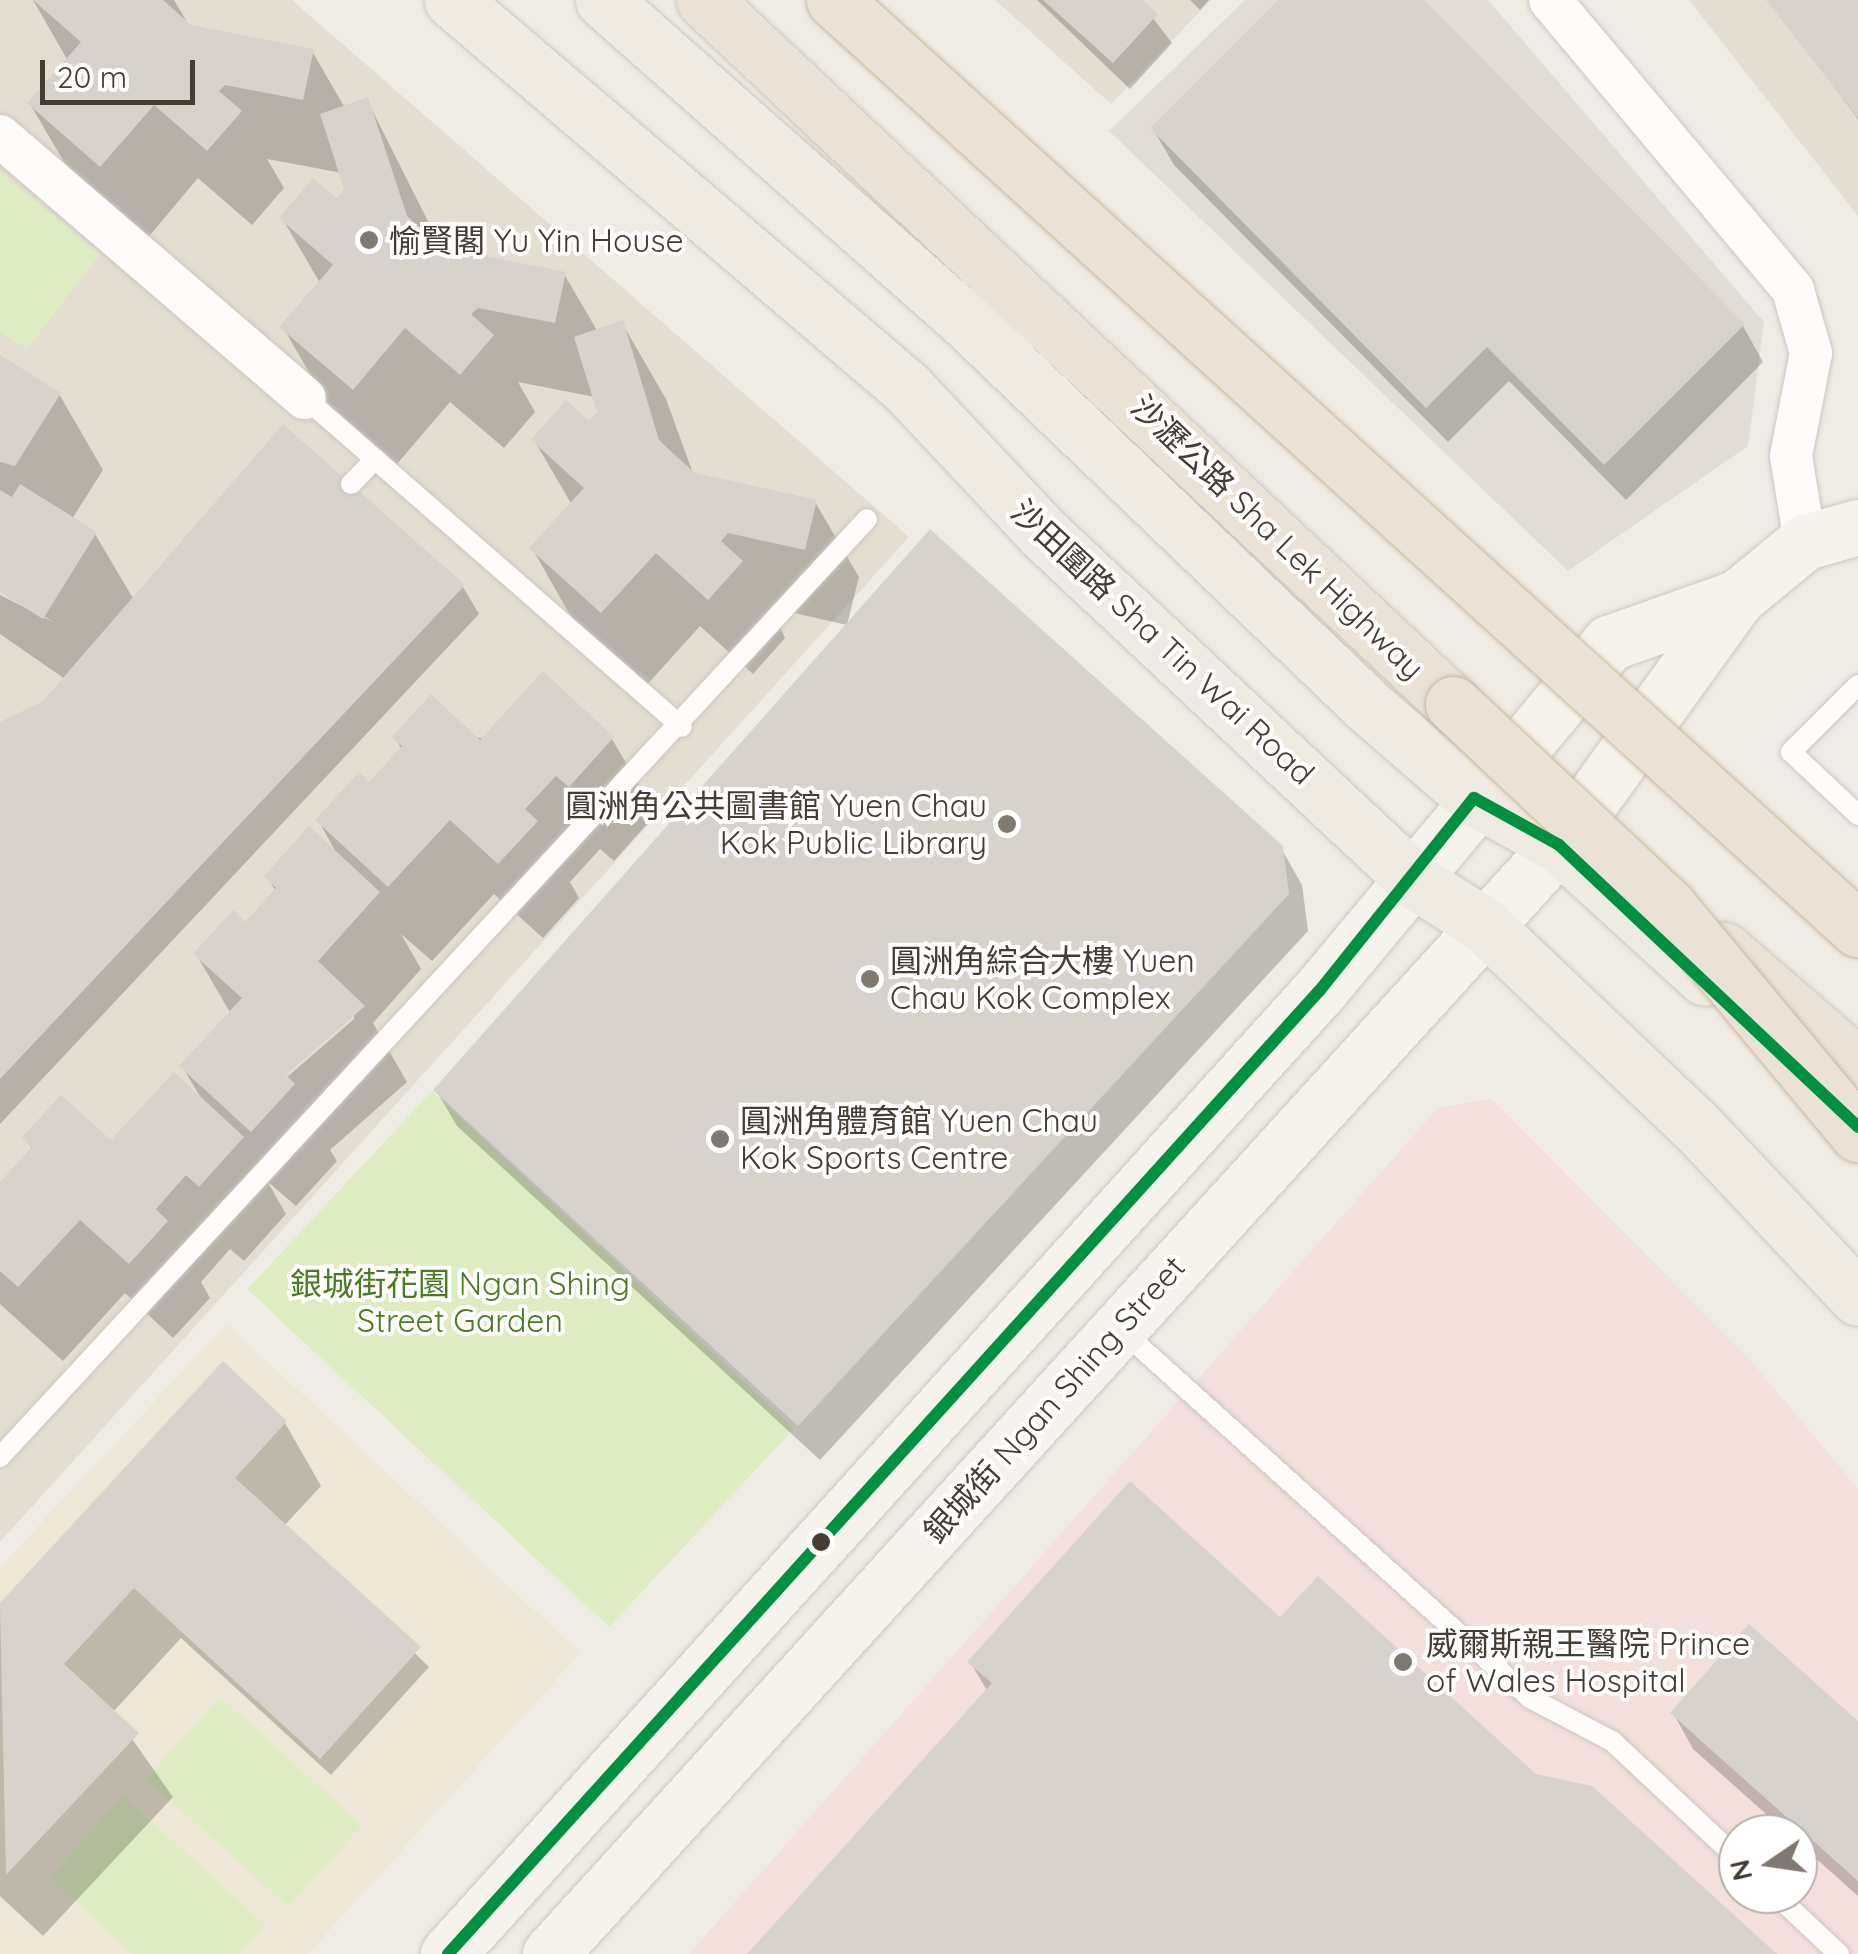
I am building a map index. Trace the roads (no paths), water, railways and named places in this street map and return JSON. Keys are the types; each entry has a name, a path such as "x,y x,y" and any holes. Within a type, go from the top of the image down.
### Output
{"highway":[{"name":"沙瀝公路 Sha Lek Highway","path":"704,0 1668,906 1858,1066"},
{"path":"834,0 1858,929"},
{"path":"1668,906 1858,1130"}],"main road":[{"name":"沙田圍路 Sha Tin Wai Road","path":"452,0 906,387 1044,534 1415,881 1484,925 1731,1161 1858,1298"},
{"path":"604,0 970,325 1474,798 1560,845 1858,1130"}],"street":[{"path":"1550,0 1793,290 1810,353 1790,470 1804,542"},
{"path":"0,136 305,398"},
{"path":"448,1954 1415,881 1474,798 1609,643 1738,596 1804,542 1858,527"},
{"name":"銀城街 Ngan Shing Street","path":"550,1954 1560,845 1738,596"}],"lane":[{"path":"305,398 682,726"},
{"path":"351,484 375,459"},
{"path":"0,1456 682,726 868,519"},
{"path":"1858,684 1791,752 1858,816"},
{"path":"1118,1327 1530,1698 1612,1741 1718,1840"},
{"path":"1797,1914 1839,1954"}],"place":[{"name":"愉賢閣 Yu Yin House","path":"369,240"},
{"name":"圓洲角公共圖書館 Yuen Chau Kok Public Library","path":"1007,824"},
{"name":"圓洲角綜合大樓 Yuen Chau Kok Complex","path":"870,979"},
{"name":"圓洲角體育館 Yuen Chau Kok Sports Centre","path":"720,1139"},
{"name":"威爾斯親王醫院 Prince of Wales Hospital","path":"1403,1662"}],"park label":[{"name":"銀城街花園 Ngan Shing Street Garden","path":"460,1302"}]}
